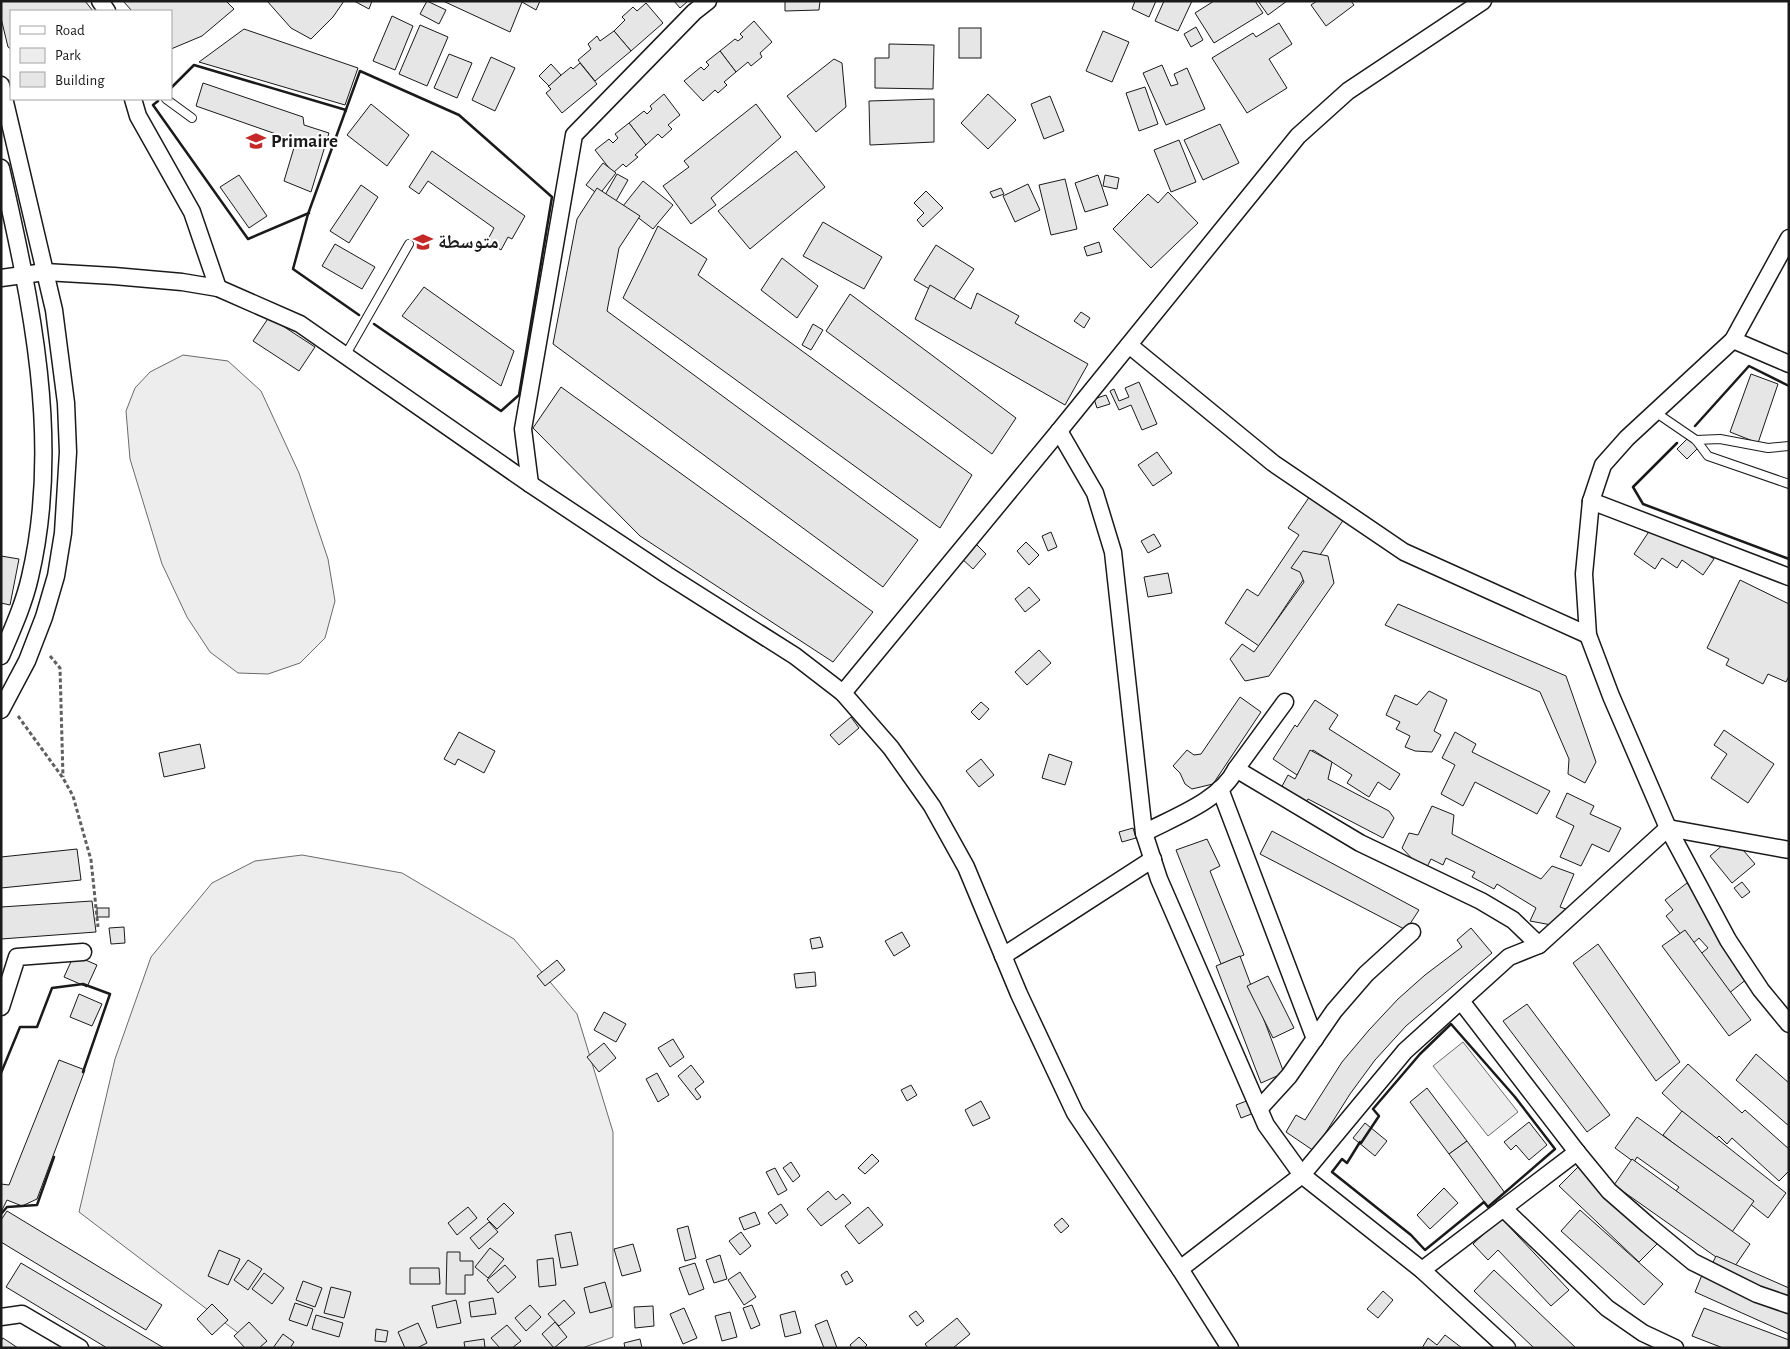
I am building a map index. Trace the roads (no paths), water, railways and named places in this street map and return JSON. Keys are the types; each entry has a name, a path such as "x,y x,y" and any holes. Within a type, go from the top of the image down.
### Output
{"street":[{"path":"530,484 523,429 574,135 694,12 708,1"},
{"path":"843,693 1059,431 1298,136 1348,91 1475,3"},
{"path":"1,84 54,310 66,402 67,477 64,533 56,576 44,617 27,661 1,710"},
{"path":"133,100 138,116 192,212 218,288"},
{"path":"1,168 25,274 44,413 43,481 40,516 30,577 20,612 1,656"},
{"path":"1789,238 1733,340 1627,438 1603,465 1591,501 1584,574 1588,635 1611,696 1668,828 1728,940 1761,990 1789,1024"},
{"path":"1,278 45,272 134,278 218,288 300,324 530,484 795,656 843,693 891,748 932,806 966,867 1003,956 1075,1113 1180,1269 1230,1348"},
{"path":"1733,340 1789,364"},
{"path":"1129,345 1274,463 1404,552 1588,635"},
{"path":"1059,431 1095,493 1113,552 1144,833 1159,879 1266,1126 1302,1176 1422,1270 1507,1348"},
{"path":"1591,501 1789,577"},
{"path":"1144,833 1210,798 1231,780 1236,769 1285,702"},
{"path":"1236,769 1360,843 1481,901 1513,920 1539,945"},
{"path":"1220,789 1315,1039"},
{"path":"1668,828 1789,850"},
{"path":"1180,1269 1302,1176 1405,1051 1509,957 1539,945 1668,828"},
{"path":"1003,956 1153,859"},
{"path":"1259,1109 1289,1076 1334,1011 1366,974 1412,932"},
{"path":"1,1007 17,957 83,952"},
{"path":"1461,1001 1609,1191 1648,1226 1693,1262 1757,1294 1789,1305"},
{"path":"1422,1270 1577,1152"},
{"path":"1503,1208 1607,1308 1643,1333 1675,1348"},
{"path":"1,1317 22,1314 80,1348"}],"lane":[{"path":"167,100 192,118"},
{"path":"345,356 409,244"},
{"path":"1655,412 1696,440 1708,456 1789,484"},
{"path":"1696,440 1720,439 1768,448 1789,446"}],"place":[{"name":"Primaire","path":"256,141"},
{"name":"متوسطة","path":"423,242"}]}
